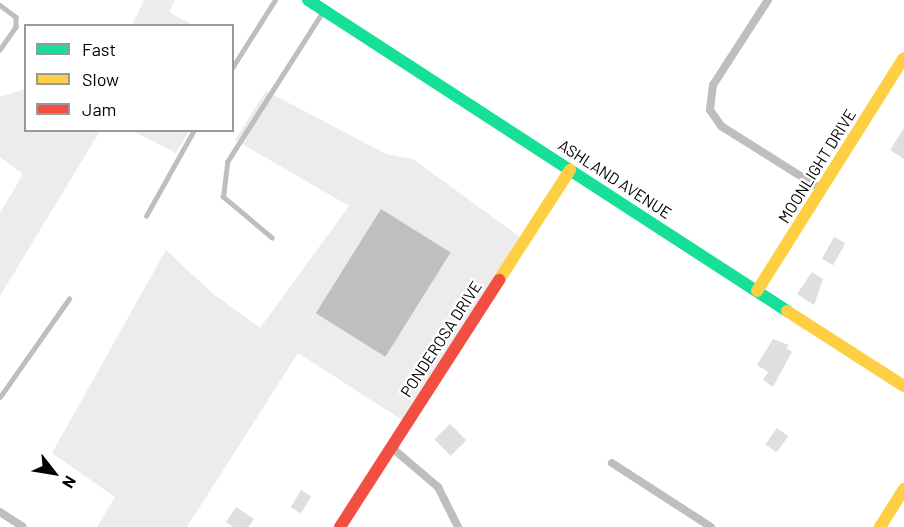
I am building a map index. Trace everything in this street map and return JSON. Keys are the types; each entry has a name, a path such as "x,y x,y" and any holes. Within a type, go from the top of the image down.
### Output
{"street":[{"name":"ASHLAND AVENUE","path":"308,0 904,386"},
{"path":"768,0 713,85 710,110 721,126 821,189"},
{"name":"MOONLIGHT DRIVE","path":"757,291 904,58"},
{"name":"PONDEROSA DRIVE","path":"340,527 570,170"},
{"path":"391,447 438,488 458,527"},
{"path":"612,463 711,527"},
{"path":"880,527 904,489"},
{"path":"0,512 23,527"}],"lane":[{"path":"234,65 275,0"},
{"path":"0,4 16,17 16,27 0,50"},
{"path":"272,238 223,197 227,162 324,10"},
{"path":"146,216 193,132"},
{"path":"0,397 69,299"}],"shaded area":[{"path":"144,0 175,0 169,12 191,24 132,24"},
{"path":"24,89 24,132 99,132 0,296 0,213 23,174 0,157 0,97"},
{"path":"266,91 386,154 413,159 520,237 402,420 298,353 187,527 97,527 115,497 52,453 166,250 211,292 260,328 349,206 235,140"},
{"path":"135,132 188,132 176,153"},
{"path":"381,209 451,252 385,357 316,313"}],"building":[{"path":"904,128 904,159 890,150"},
{"path":"834,237 845,243 833,265 822,259"},
{"path":"812,272 823,279 814,305 797,294"},
{"path":"773,339 789,345 786,348 792,352 773,387 763,380 768,372 757,365"},
{"path":"450,424 466,440 451,456 434,440"},
{"path":"777,428 788,436 777,452 765,444"},
{"path":"301,490 311,496 301,513 291,507"},
{"path":"236,507 254,519 248,527 233,527 226,522"}],"traffic: fast":[{"path":"308,0 787,311"}],"traffic: slow":[{"path":"757,291 904,58"},
{"path":"499,280 570,170"},
{"path":"787,311 904,386"},
{"path":"880,527 904,489"}],"traffic: jam":[{"path":"340,527 499,280"}]}
